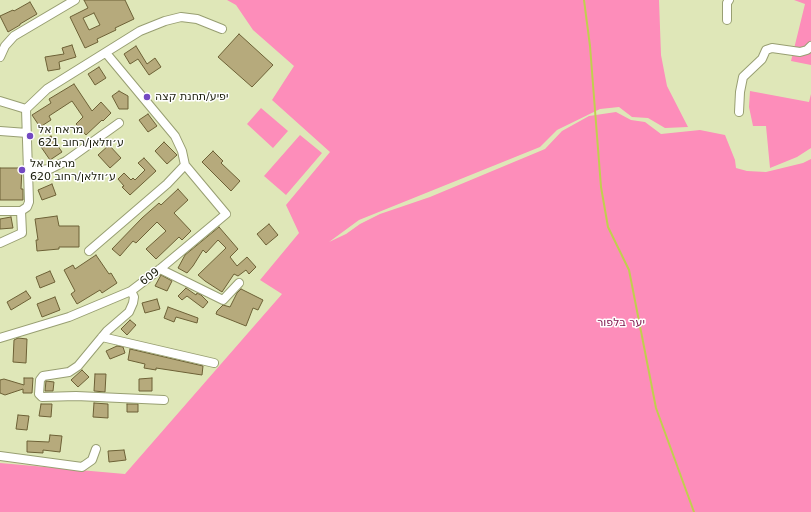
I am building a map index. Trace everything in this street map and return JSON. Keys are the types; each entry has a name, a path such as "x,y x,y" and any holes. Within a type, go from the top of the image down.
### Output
{"street":[{"path":"0,57 5,46 14,36 75,0"},
{"path":"727,20 727,3 729,0"},
{"path":"26,109 47,90 140,31 165,21 181,17 197,19 222,29"},
{"path":"739,112 740,92 743,77 762,59 766,50 772,48 800,52 807,50 811,46"},
{"path":"89,251 167,184 185,165 182,151 175,136 106,53"},
{"path":"0,101 26,109"},
{"path":"0,211 21,211 27,207 29,202 26,109"},
{"path":"28,171 50,169 66,161 119,123"},
{"path":"0,131 27,133"},
{"name":"609","path":"0,338 69,317 131,291 226,214 185,165"},
{"path":"0,244 22,233 21,211"},
{"path":"160,269 222,300 239,283"},
{"path":"131,291 134,297 133,303 128,312 102,337 78,366 69,372 43,376 40,380 39,394 42,397 76,396 164,400"},
{"path":"102,337 214,363"},
{"path":"0,456 82,467 92,460 96,449"}],"green space":[{"name":"יער בלפור","path":"227,0 659,0 661,55 667,86 688,127 665,128 648,118 632,117 619,107 600,109 557,130 540,147 359,220 329,242 380,214 430,197 545,149 562,131 589,116 616,112 631,120 645,122 661,134 700,130 725,135 735,160 736,168 747,171 766,172 803,163 811,159 811,512 0,512 0,463 125,474 282,294 260,280 299,233 286,205 330,152 272,100 294,66 253,30 236,5"},
{"path":"794,0 811,0 811,65 791,61 805,4"},
{"path":"750,91 809,102 811,94 811,148 797,157 770,168 766,126 753,126 749,107"},
{"path":"261,108 288,131 273,148 247,124"},
{"path":"300,135 322,153 286,195 264,176"}],"building":[{"path":"84,0 125,0 134,19 115,28 116,30 97,39 98,42 85,48 70,17 88,8","holes":["94,13 100,25 89,30 83,18"]},
{"path":"30,2 37,14 8,32 0,16 13,10 14,11"},
{"path":"239,34 273,65 252,87 218,57"},
{"path":"72,45 76,57 59,62 60,69 48,71 45,57 64,54 62,48"},
{"path":"136,46 147,64 155,58 161,67 149,75 138,59 130,64 124,54"},
{"path":"99,67 106,78 95,85 88,74"},
{"path":"74,84 92,111 101,102 111,113 86,135 76,124 83,117 72,101 49,116 51,120 40,127 32,115 51,103 49,99"},
{"path":"119,91 128,96 128,109 119,109 112,96"},
{"path":"148,114 157,126 148,132 139,120"},
{"path":"51,136 62,152 50,160 39,144"},
{"path":"164,142 177,155 167,164 155,151"},
{"path":"109,145 121,158 110,168 98,155"},
{"path":"213,151 223,161 221,163 240,181 231,191 202,162"},
{"path":"144,158 156,171 130,195 122,187 124,186 118,179 124,173 131,180 133,178 135,180 145,170 138,163"},
{"path":"0,168 22,168 21,189 23,189 23,200 0,200"},
{"path":"52,184 56,195 42,200 38,190"},
{"path":"178,189 188,200 174,213 191,231 182,240 179,237 156,259 146,249 166,231 157,222 136,243 133,241 120,256 112,249 142,218 159,203 161,205"},
{"path":"57,216 59,226 79,226 79,247 59,247 59,249 37,251 36,240 38,240 35,219"},
{"path":"11,217 13,228 0,229 0,219"},
{"path":"269,224 278,235 266,245 257,234"},
{"path":"219,227 238,249 230,257 237,266 247,257 256,267 249,274 246,270 238,276 234,274 222,292 198,275 226,248 218,240 206,253 203,250 187,273 178,268 185,255"},
{"path":"96,255 117,283 102,293 100,290 77,304 71,294 75,291 64,270 73,265 75,269"},
{"path":"50,271 55,282 40,288 36,277"},
{"path":"161,275 172,281 167,291 155,286"},
{"path":"186,288 196,295 197,293 201,295 208,302 203,308 187,296 182,300 178,296"},
{"path":"241,289 263,300 258,310 253,308 246,326 216,314 223,305 230,307 237,293"},
{"path":"26,291 31,298 11,310 7,302"},
{"path":"55,297 60,310 42,317 37,304"},
{"path":"157,299 160,309 145,313 142,303"},
{"path":"168,307 198,318 197,323 176,317 174,322 164,318"},
{"path":"130,320 136,325 127,335 121,329"},
{"path":"18,338 27,339 26,363 13,362 14,340"},
{"path":"117,346 123,347 125,353 110,359 106,351"},
{"path":"130,349 203,366 202,375 156,368 156,370 144,368 145,364 128,360"},
{"path":"82,370 89,377 78,387 71,380"},
{"path":"95,374 106,374 105,392 94,391"},
{"path":"24,378 33,378 32,393 23,393 23,389 5,395 0,393 0,380 4,379 24,385"},
{"path":"152,378 152,391 139,391 139,379"},
{"path":"46,381 54,382 53,391 45,391"},
{"path":"94,403 108,404 108,418 93,417"},
{"path":"41,404 52,404 51,417 39,416"},
{"path":"127,404 138,404 138,412 127,412"},
{"path":"18,415 29,416 27,430 16,429"},
{"path":"50,435 62,436 60,452 43,450 43,453 27,452 27,441 49,442"},
{"path":"124,450 126,460 109,462 108,451"}],"waterway":[{"path":"584,0 590,46 601,187 608,227 629,270 656,408 694,512"}],"place":[{"name":"יפיע/תחנת קצה","path":"147,97"},
{"name":"מראח אל ע׳וזלאן/רחוב 621","path":"30,136"},
{"name":"מראח אל ע׳וזלאן/רחוב 620","path":"22,170"}]}
